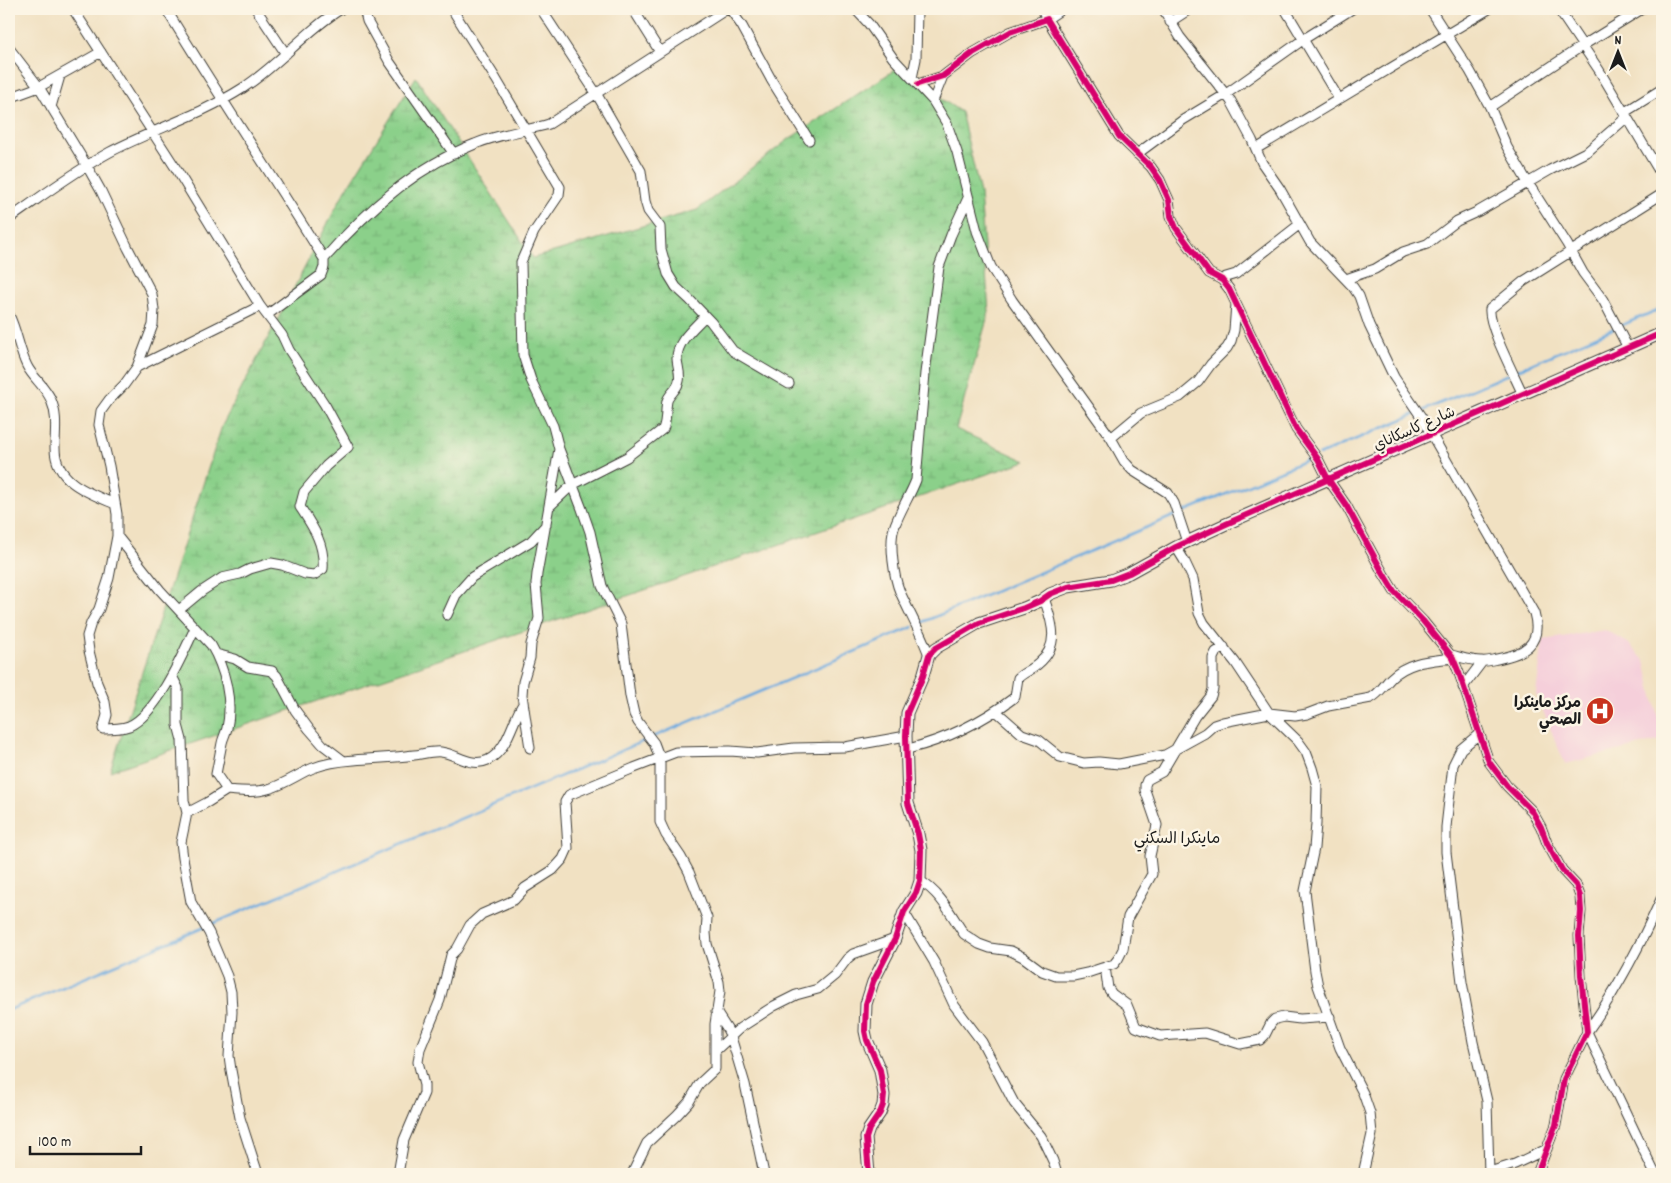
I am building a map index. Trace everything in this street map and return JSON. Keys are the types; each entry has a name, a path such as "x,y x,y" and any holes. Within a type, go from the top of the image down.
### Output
{"street":[{"path":"73,9 260,306 282,335 289,350 306,374 348,448 326,466 304,492 300,507 318,535 324,555 324,568 314,575 271,563 250,569 240,574 222,578 202,591 179,610"},
{"path":"166,9 324,259 321,275 267,315"},
{"path":"256,9 286,54"},
{"path":"9,219 110,152 174,124 244,87 341,9"},
{"path":"364,9 367,21 389,61 454,154"},
{"path":"452,9 560,187 560,191 530,240 521,262 523,355 531,380 553,426 559,449 590,532 602,586 621,624 634,714 651,739 660,759 660,822 666,835 682,857 703,907 707,918 707,944 719,982 720,991 716,1012 716,1070 700,1082 689,1102 647,1142 632,1174"},
{"path":"541,9 596,93 641,171 648,211 660,227 661,249 668,274 676,287 705,316 733,351 789,384"},
{"path":"633,9 660,52"},
{"path":"324,259 366,214 389,193 436,163 474,144 500,135 525,131 549,124 728,9 742,26 772,81 808,140"},
{"path":"855,9 893,58 933,101 947,124 957,152 977,231 991,268 1111,438 1124,461 1132,470 1168,493 1174,503 1187,542"},
{"path":"915,81 917,9"},
{"path":"1042,9 1119,136 1151,168 1166,190 1171,216 1176,228 1209,273 1222,280 1229,289 1296,429 1318,459 1328,479 1346,504 1383,573 1394,590 1423,621 1452,657 1489,762 1506,786 1532,811 1541,827 1546,843 1562,870 1576,885 1580,896 1579,936 1586,1032 1655,1174"},
{"path":"915,81 942,76 973,53 1010,32 1047,19 1062,9"},
{"path":"996,712 1022,734 1040,740 1060,757 1076,761 1119,764 1173,752 1205,733 1214,725 1223,722 1269,713 1294,716 1307,714 1328,706 1372,698 1377,695 1389,680 1408,666 1419,661 1452,657 1482,662 1513,656 1522,653 1529,647 1535,635 1537,623 1534,613 1422,418 1394,378 1368,324 1359,296 1346,279 1310,242 1280,189 1262,163 1226,94 1170,22 1163,9"},
{"path":"1170,22 1190,9"},
{"path":"1284,9 1339,99"},
{"path":"1137,154 1183,120 1226,94 1304,39 1352,9"},
{"path":"1430,9 1490,107 1507,147 1528,183 1583,272 1603,300 1628,348"},
{"path":"1256,149 1489,9"},
{"path":"1558,9 1626,115 1662,176"},
{"path":"1490,107 1642,9"},
{"path":"9,48 39,87 87,166 152,294 153,325 136,367 124,385 101,411 99,425 109,466 115,504 117,536 109,578 99,609 91,622 87,636 97,683 105,702 106,715 103,729 118,729 131,725 146,713 172,676 196,628"},
{"path":"9,98 39,87 101,52"},
{"path":"51,107 60,76"},
{"path":"933,101 942,76"},
{"path":"1346,279 1375,269 1404,252 1427,244 1457,221 1478,212 1550,170 1588,151 1626,115 1662,89"},
{"path":"1523,395 1489,314 1490,309 1524,282 1662,194"},
{"path":"869,1174 866,1138 869,1129 880,1113 884,1095 880,1070 865,1031 866,1004 873,982 895,940 904,912 916,893 920,882 921,850 908,803 908,748 906,736 907,714 923,676 929,655 899,590 892,543 894,529 916,480 924,373 939,267 968,198"},
{"path":"1222,280 1236,274 1300,224"},
{"path":"1229,289 1236,274"},
{"path":"1111,438 1142,413 1180,397 1198,382 1210,364 1227,348 1231,341 1234,330 1236,302"},
{"path":"136,367 260,306"},
{"path":"9,316 26,365 50,397 54,409 57,427 56,460 75,486 115,504"},
{"path":"550,506 572,485 627,457 663,429 666,423 668,397 679,381 678,348 705,316"},
{"name":"شارع كاسكاناي","path":"929,655 936,648 979,623 1024,608 1068,587 1111,580 1129,573 1187,542 1662,333"},
{"path":"530,748 522,689 538,618 536,584 559,449"},
{"path":"447,614 456,595 472,576 531,541 546,525"},
{"path":"117,536 160,590 212,645 216,654 227,687 229,709 227,728 216,774 227,790"},
{"path":"1176,547 1193,580 1199,613 1204,623 1236,662 1269,713 1298,741 1306,752 1316,786 1314,848 1305,892 1315,971 1340,1048 1363,1093 1370,1113 1372,1134 1363,1174"},
{"path":"908,748 957,733 996,712 1015,697 1018,678 1039,663 1052,642 1052,623 1044,598"},
{"path":"920,882 929,886 937,894 964,934 979,944 1010,951 1023,957 1042,971 1056,976 1073,976 1114,964 1123,949 1128,917 1152,874 1150,856 1157,825 1145,785 1147,780 1162,772 1195,716 1211,696 1213,690 1213,658 1216,652 1224,647"},
{"path":"216,654 235,659 248,667 272,672 277,676 295,710 308,729 323,745 344,760"},
{"path":"1463,687 1482,662"},
{"path":"172,676 178,688 178,725 182,740 186,813 181,842 183,858 191,902 209,933 227,976 232,1012 230,1070 240,1118 258,1174"},
{"path":"186,813 227,790 251,792 269,789 314,768 344,760 438,752 451,754 467,762 485,761 495,756 504,744 516,714 523,704"},
{"path":"1479,734 1461,749 1453,765 1446,826 1446,852 1462,982 1473,1042 1487,1101 1487,1174 1515,1164 1547,1149"},
{"path":"398,1174 404,1140 424,1093 424,1085 418,1062 420,1049 440,1000 451,955 457,949 470,924 482,914 514,900 529,885 553,870 563,859 568,848 565,802 569,795 676,752 722,751 757,753 794,748 845,747 906,736"},
{"path":"1537,1174 1559,1115 1564,1079 1586,1032 1606,1005 1643,938 1662,897"},
{"path":"904,912 934,962 954,1005 982,1042 1014,1103 1041,1136 1057,1174"},
{"path":"715,1051 748,1022 783,1001 818,989 835,975 853,954 895,940"},
{"path":"1105,967 1108,988 1112,994 1127,1005 1134,1024 1160,1036 1214,1034 1240,1044 1260,1040 1271,1023 1276,1019 1284,1017 1300,1019 1330,1018"},
{"path":"716,1012 728,1029 745,1084 764,1174"}],"shaded area":[{"name":"مركز ماينكرا الصحي","path":"1605,630 1628,643 1645,661 1660,727 1661,740 1565,764 1536,694 1543,640"}],"green space":[{"path":"896,69 961,112 980,193 989,312 956,429 1026,461 110,771 222,426 342,196 416,77 533,258 697,210 789,139"}],"waterway":[{"path":"1620,326 1662,308"},
{"path":"1420,412 1615,328"},
{"path":"1319,455 1415,414"},
{"path":"1181,513 1314,457"},
{"path":"918,624 1176,515"},
{"path":"9,1010 913,627"}],"cycle path":[{"path":"918,84 943,76 973,53 1010,32 1047,19 1119,136 1151,167 1160,180 1169,200 1171,216 1176,228 1209,273 1222,280 1229,289 1296,429 1318,459 1328,479 1346,505 1394,591 1423,621 1453,658 1489,762 1507,786 1532,811 1562,870 1576,885 1580,896 1581,976 1587,1032 1564,1079 1556,1125 1537,1174"},
{"path":"869,1174 866,1138 869,1129 880,1113 884,1095 880,1070 865,1031 866,1004 873,982 895,939 904,912 916,893 920,881 921,850 908,803 906,736 907,713 923,676 929,655 936,648 979,623 1024,608 1068,587 1111,580 1129,573 1176,547 1226,524 1662,333"}],"place":[{"name":"مركز ماينكرا الصحي","path":"1600,711"}],"district":[{"name":"ماينكرا السكني","path":"1177,837"}]}
